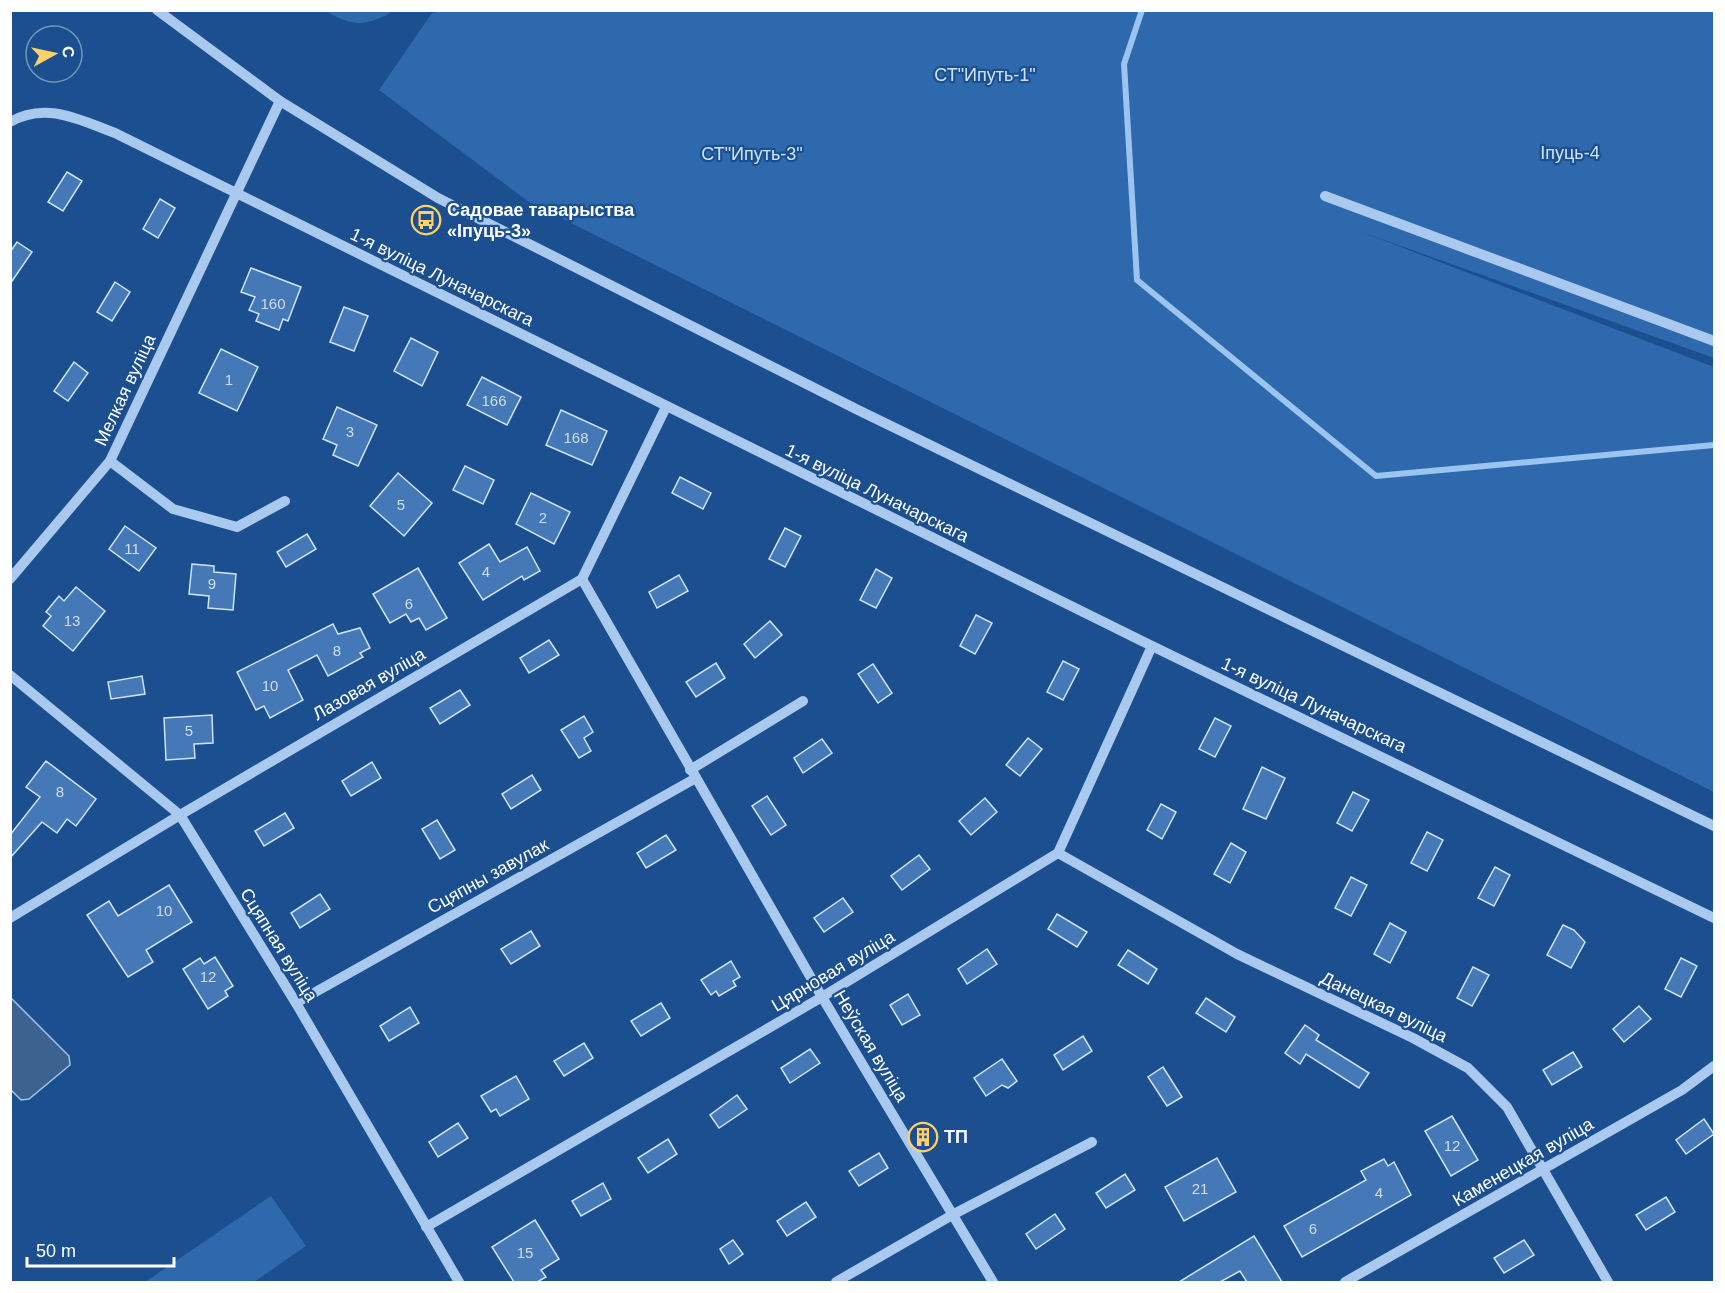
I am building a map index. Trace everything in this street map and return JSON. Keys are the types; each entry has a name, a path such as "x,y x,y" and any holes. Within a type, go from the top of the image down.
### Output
{"street":[{"path":"160,11 280,101 421,188 559,260 879,420 1714,826"},
{"name":"Мелкая вуліца","path":"10,579 110,461 280,101"},
{"name":"1-я вуліца Луначарскага","path":"10,122 22,115 44,111 66,115 115,133 1152,646 1714,918"},
{"path":"1325,196 1714,341"},
{"path":"582,579 666,407"},
{"path":"110,461 173,509 237,528 285,501"},
{"name":"Неўская вуліца","path":"582,579 822,997 993,1282"},
{"name":"Лазовая вуліца","path":"10,918 180,814 582,579"},
{"path":"1058,853 1152,646"},
{"name":"Сцяпная вуліца","path":"10,675 180,814 296,1003 459,1282"},
{"path":"693,774 802,701"},
{"name":"Сцяпны завулак","path":"296,1003 693,774"},
{"name":"Цярновая вуліца","path":"426,1227 822,997 1058,853"},
{"name":"Данецкая вуліца","path":"1058,853 1237,954 1413,1038 1468,1068 1507,1107 1608,1282"},
{"name":"Каменецкая вуліца","path":"1346,1282 1682,1090 1714,1066"},
{"path":"836,1282 954,1214 1092,1142"}],"green space":[{"path":"326,11 394,11 375,20 360,23 345,20"},
{"path":"441,11 1714,11 1714,358 1359,231 1714,367 1714,792 529,202 379,90 432,13"},
{"path":"271,1196 306,1246 254,1282 145,1282"}],"shaded area":[{"path":"10,997 69,1056 70,1065 29,1099 21,1100 11,1090"}],"building":[{"path":"67,172 82,181 63,211 48,202"},
{"path":"160,199 175,208 158,238 143,229"},
{"path":"17,242 32,252 10,284 10,252"},
{"path":"251,268 301,287 288,321 283,319 279,330 256,321 259,314 249,310 255,297 241,292"},
{"path":"115,282 130,292 112,321 97,312"},
{"path":"344,307 368,316 354,351 330,342"},
{"path":"411,338 438,352 422,386 394,371"},
{"path":"221,349 258,367 237,411 199,393"},
{"path":"74,362 88,373 68,401 54,391"},
{"path":"482,377 521,397 507,425 467,405"},
{"path":"337,407 377,425 358,466 333,455 337,445 323,439"},
{"path":"561,410 607,431 592,465 546,445"},
{"path":"465,466 494,480 483,504 453,490"},
{"path":"398,473 432,503 404,536 370,506"},
{"path":"680,477 711,493 703,509 672,493"},
{"path":"531,493 570,512 554,544 516,524"},
{"path":"125,526 156,548 139,571 109,549"},
{"path":"785,528 801,536 785,567 769,559"},
{"path":"307,534 316,549 286,567 277,552"},
{"path":"489,544 500,562 527,547 540,571 524,580 522,576 483,600 459,563"},
{"path":"192,564 214,566 214,572 236,574 233,610 208,608 209,596 189,594"},
{"path":"418,568 447,618 426,630 419,618 411,622 406,614 390,623 373,594"},
{"path":"876,569 892,578 876,608 860,600"},
{"path":"679,575 688,591 657,608 649,592"},
{"path":"76,587 105,611 73,651 43,626 51,616 46,612 59,596 64,601"},
{"path":"976,615 992,623 975,654 960,646"},
{"path":"770,621 782,635 755,658 744,644"},
{"path":"333,624 338,634 360,628 370,648 360,653 363,657 328,676 317,655 288,670 303,700 270,718 264,706 256,710 237,672"},
{"path":"549,640 559,655 529,673 520,658"},
{"path":"1063,661 1079,669 1063,700 1047,692"},
{"path":"716,663 725,678 696,697 686,682"},
{"path":"873,664 892,693 878,703 858,674"},
{"path":"142,676 145,694 111,699 108,682"},
{"path":"460,690 470,705 440,724 430,708"},
{"path":"212,715 213,743 194,744 195,758 166,760 164,718"},
{"path":"584,716 593,732 584,738 591,751 579,758 561,730"},
{"path":"1215,718 1231,726 1215,757 1199,749"},
{"path":"1028,738 1042,749 1020,776 1006,765"},
{"path":"822,739 832,753 803,773 794,758"},
{"path":"46,761 96,799 76,826 67,819 57,833 42,822 10,858 10,835 40,797 26,787"},
{"path":"372,762 381,778 351,796 342,781"},
{"path":"1262,767 1285,778 1266,819 1243,809"},
{"path":"532,775 541,790 511,809 502,794"},
{"path":"1353,792 1369,800 1352,831 1337,823"},
{"path":"767,796 786,825 771,835 752,806"},
{"path":"985,798 997,812 971,835 959,821"},
{"path":"1161,804 1176,812 1162,839 1147,830"},
{"path":"285,813 294,828 264,846 255,831"},
{"path":"437,820 455,850 440,859 422,829"},
{"path":"1427,832 1443,840 1427,871 1411,863"},
{"path":"666,835 676,850 646,868 637,853"},
{"path":"1231,843 1246,852 1230,883 1214,874"},
{"path":"919,855 930,869 902,890 891,876"},
{"path":"1495,867 1510,875 1494,906 1478,898"},
{"path":"1351,877 1367,885 1351,916 1335,908"},
{"path":"169,885 192,922 146,950 153,962 128,977 87,915 109,901 118,916"},
{"path":"320,894 330,909 300,928 291,913"},
{"path":"843,898 853,912 824,932 814,918"},
{"path":"1057,914 1087,932 1077,947 1048,929"},
{"path":"1390,923 1406,932 1390,963 1374,954"},
{"path":"1563,925 1574,930 1585,942 1571,968 1547,955"},
{"path":"531,931 540,946 511,964 501,949"},
{"path":"987,949 997,964 967,984 958,969"},
{"path":"1128,950 1157,969 1148,984 1118,965"},
{"path":"215,957 233,986 225,991 228,996 208,1009 183,969 200,958 204,964"},
{"path":"1681,958 1697,966 1681,997 1665,989"},
{"path":"731,961 740,977 733,981 736,986 719,996 716,991 711,995 701,980"},
{"path":"1473,967 1489,975 1472,1006 1457,998"},
{"path":"908,994 920,1015 902,1025 890,1005"},
{"path":"1206,998 1235,1017 1226,1032 1196,1013"},
{"path":"661,1003 670,1018 641,1036 631,1021"},
{"path":"1639,1006 1651,1019 1624,1042 1613,1029"},
{"path":"410,1007 419,1023 389,1041 380,1026"},
{"path":"1305,1025 1319,1035 1316,1040 1369,1073 1359,1088 1306,1054 1300,1064 1285,1053"},
{"path":"1083,1036 1092,1051 1063,1070 1054,1055"},
{"path":"584,1043 593,1058 564,1076 554,1061"},
{"path":"810,1049 820,1063 790,1083 781,1068"},
{"path":"1573,1052 1582,1067 1552,1085 1543,1070"},
{"path":"1002,1059 1017,1081 1008,1088 1002,1085 986,1096 974,1078"},
{"path":"1163,1067 1182,1097 1167,1106 1148,1077"},
{"path":"516,1076 529,1099 500,1116 496,1109 491,1112 481,1096"},
{"path":"737,1095 747,1109 719,1128 710,1115"},
{"path":"1452,1116 1478,1160 1451,1176 1425,1131"},
{"path":"1704,1119 1714,1134 1686,1154 1676,1140"},
{"path":"458,1123 468,1138 438,1157 429,1142"},
{"path":"668,1139 677,1154 648,1173 638,1158"},
{"path":"879,1153 888,1168 859,1186 849,1171"},
{"path":"1217,1158 1236,1192 1184,1221 1165,1187"},
{"path":"1384,1159 1388,1166 1394,1162 1411,1195 1302,1257 1284,1226 1366,1180 1361,1171"},
{"path":"1125,1174 1135,1190 1106,1208 1096,1193"},
{"path":"603,1183 611,1199 581,1216 572,1201"},
{"path":"1666,1197 1675,1212 1646,1230 1636,1215"},
{"path":"806,1202 816,1217 787,1236 777,1221"},
{"path":"1055,1214 1065,1229 1036,1249 1026,1234"},
{"path":"535,1220 559,1259 541,1270 546,1277 537,1282 514,1282 492,1247"},
{"path":"1254,1236 1282,1282 1247,1282 1240,1271 1220,1282 1179,1282"},
{"path":"733,1240 743,1254 729,1264 720,1249"},
{"path":"1524,1240 1534,1255 1504,1273 1494,1258"}],"waterway":[{"path":"1142,10 1124,64 1137,280 1376,476 1714,445"}],"place":[{"name":"Садовае таварыства «Іпуць-3»","path":"426,220"},
{"name":"ТП","path":"923,1137"}],"park label":[{"name":"СТ\"Ипуть-1\"","path":"985,75"},
{"name":"Іпуць-4","path":"1570,153"},
{"name":"СТ\"Ипуть-3\"","path":"752,154"}]}
